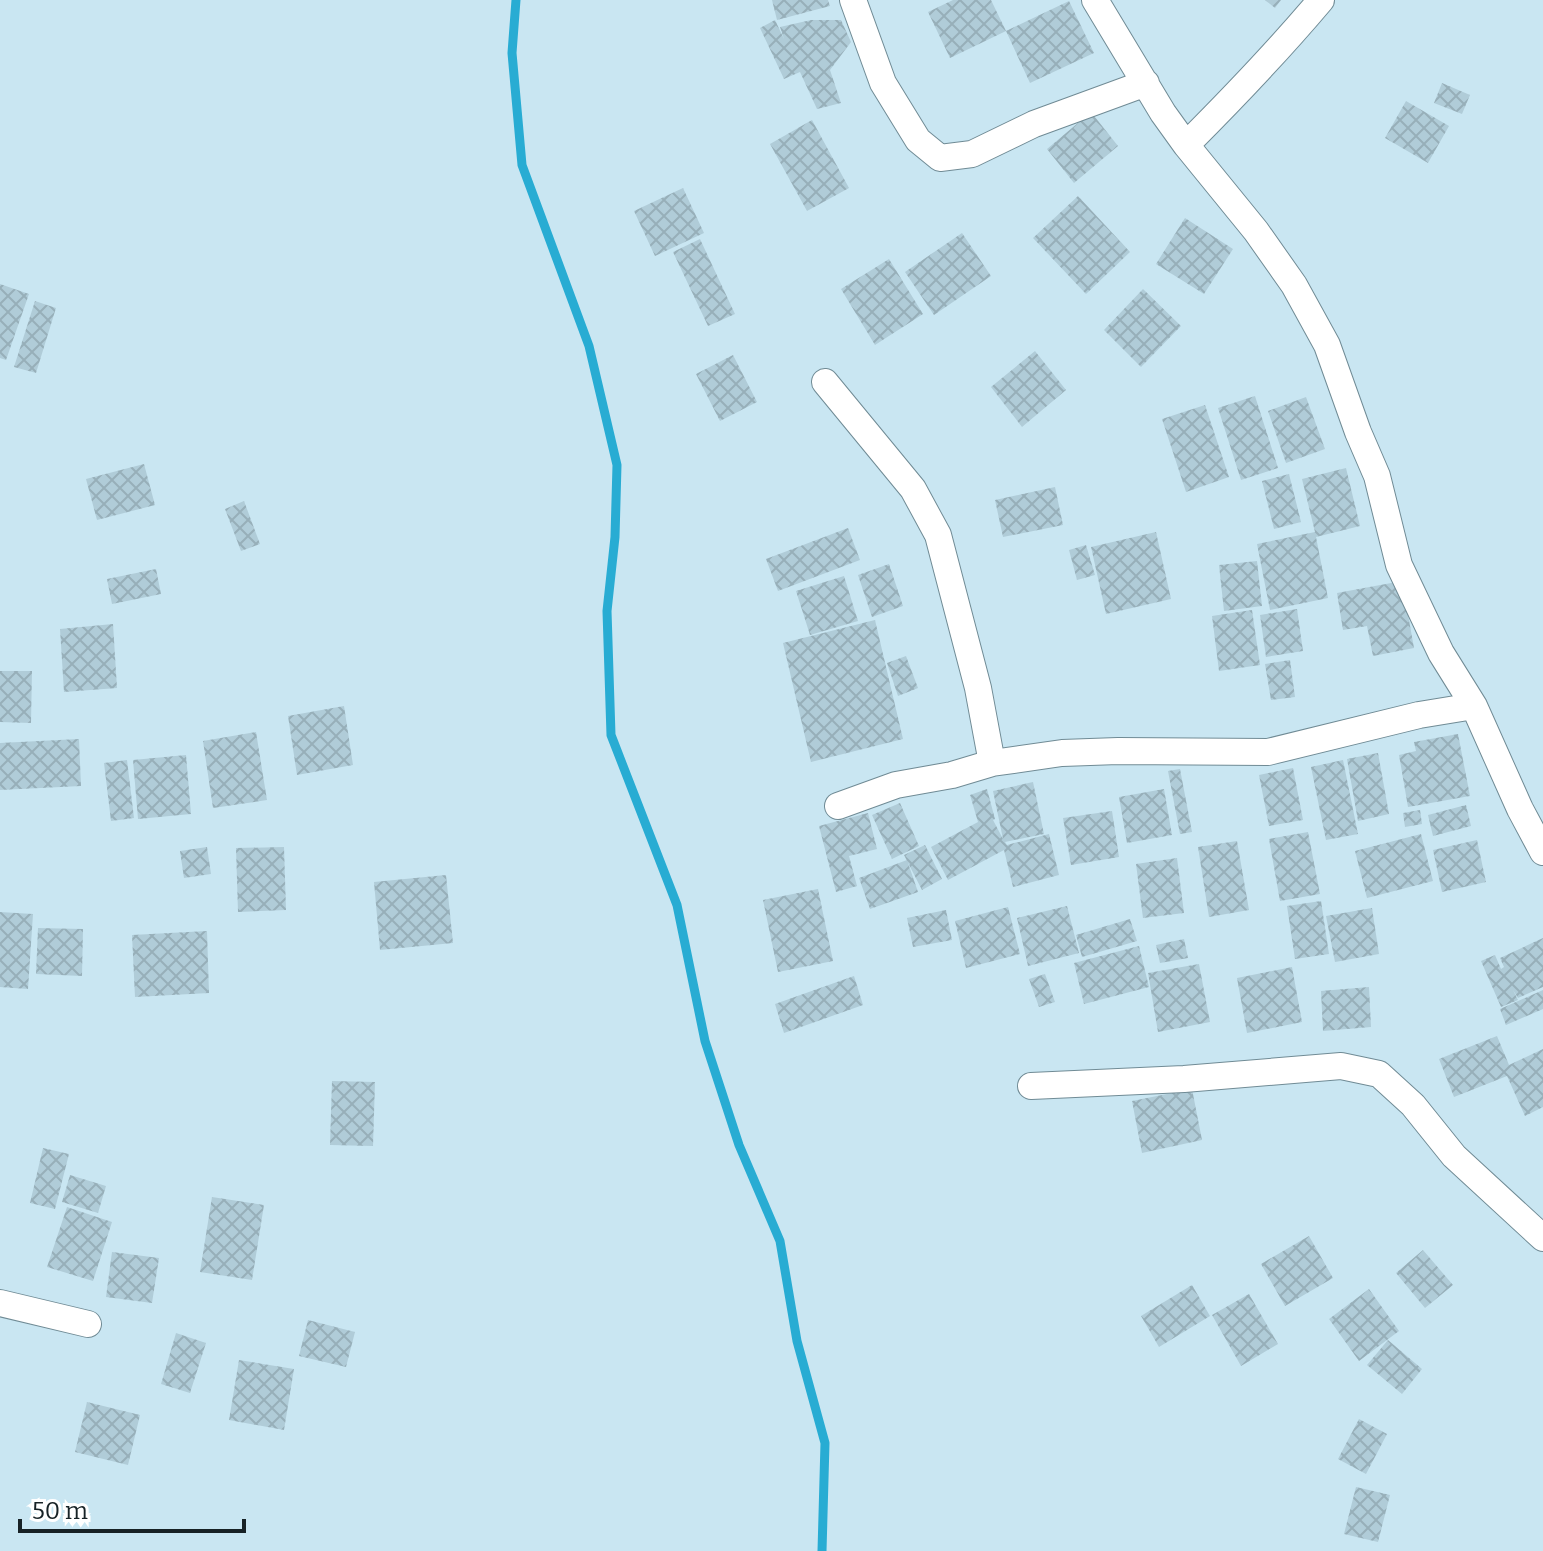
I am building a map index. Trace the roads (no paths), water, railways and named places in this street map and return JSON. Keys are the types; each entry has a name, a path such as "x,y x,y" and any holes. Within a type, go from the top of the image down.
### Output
{"street":[{"path":"853,0 883,83 918,140 940,158 972,154 1034,124 1146,83"},
{"path":"1095,0 1163,113 1294,285 1327,345 1377,476 1399,565 1441,653 1474,706 1520,809 1543,852"},
{"path":"1186,145 1286,42 1321,0"},
{"path":"825,382 913,489 938,535 978,688 992,763"},
{"path":"838,806 896,785 952,775 992,763 1062,753 1268,752 1419,715 1474,706"},
{"path":"1031,1086 1184,1079 1341,1066 1379,1074 1413,1105 1454,1156 1543,1238"},
{"path":"0,1303 88,1324"}],"waterway":[{"path":"516,0 512,53 522,165 589,346 617,465 615,537 607,611 611,735 677,905 705,1041 739,1145 780,1241 797,1341 825,1443 822,1551"}]}
